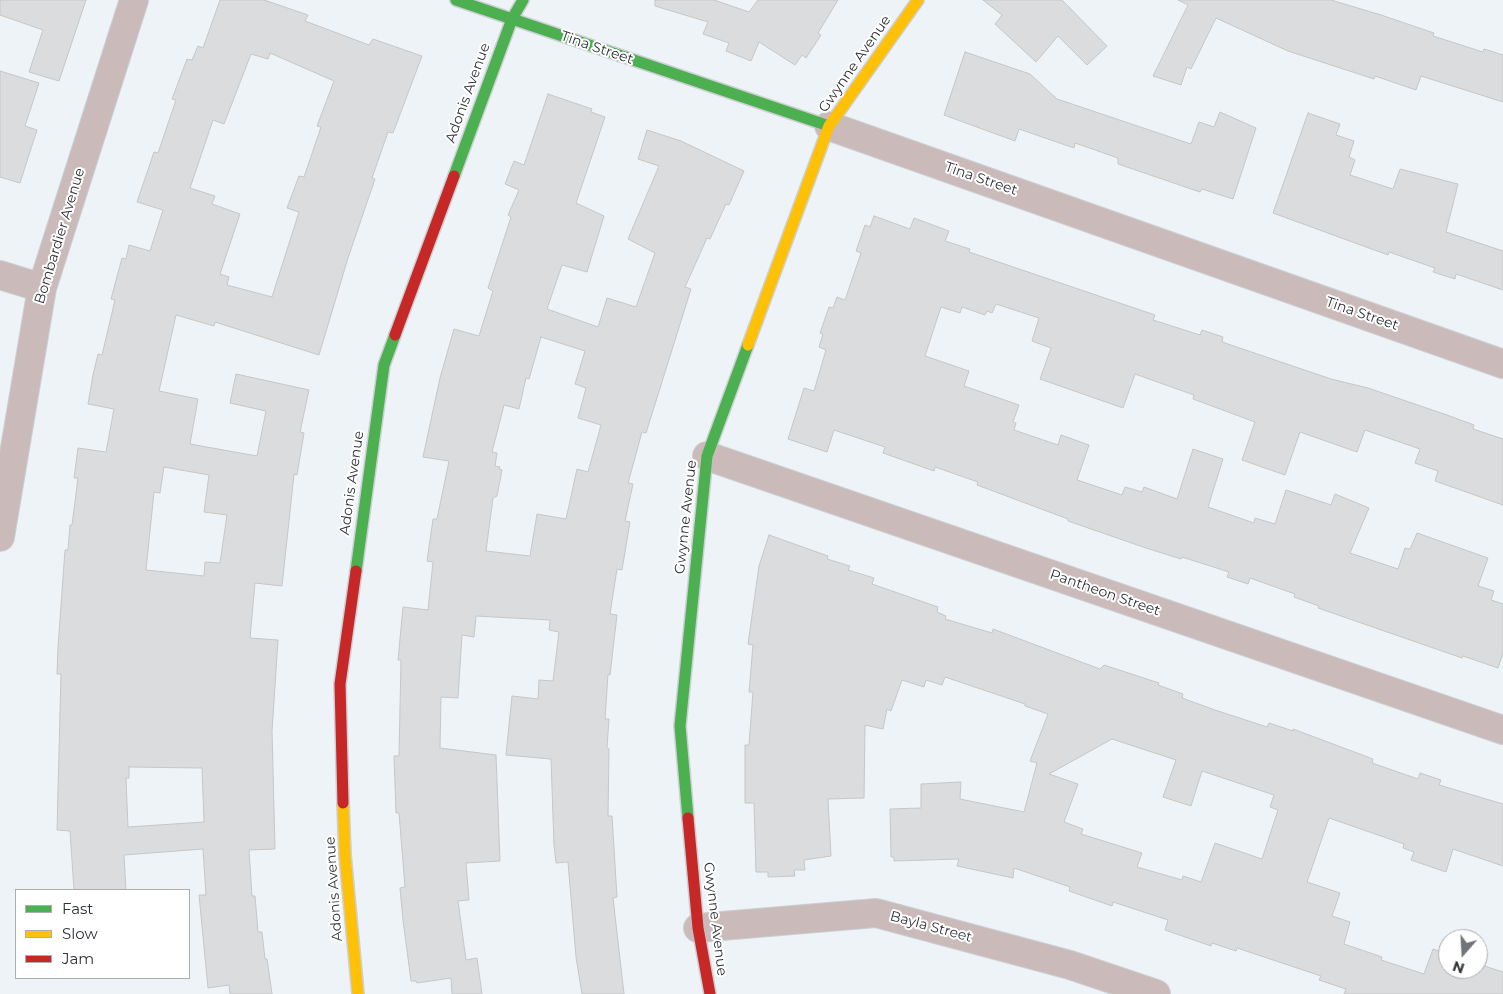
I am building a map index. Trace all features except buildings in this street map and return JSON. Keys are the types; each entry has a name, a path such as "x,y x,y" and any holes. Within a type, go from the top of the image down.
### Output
{"street":[{"name":"Bombardier Avenue","path":"0,537 42,288 134,0"},
{"name":"Tina Street","path":"456,0 829,126 1503,364"},
{"name":"Adonis Avenue","path":"358,994 345,855 340,684 384,365 512,19 523,0"},
{"name":"Gwynne Avenue","path":"710,994 698,928 680,726 707,456 829,126 918,0"},
{"path":"0,275 42,288"},
{"name":"Pantheon Street","path":"707,456 1503,730"},
{"name":"Bayla Street","path":"698,928 876,913 1070,965 1156,994"}],"traffic: fast":[{"path":"456,0 829,126"},
{"path":"454,176 512,19 523,0"},
{"path":"356,571 384,365 395,335"},
{"path":"688,818 680,726 707,456 748,345"}],"traffic: slow":[{"path":"748,345 829,126 918,0"},
{"path":"343,803 345,855 358,994"}],"traffic: jam":[{"path":"395,335 454,176"},
{"path":"343,803 340,684 356,571"},
{"path":"688,818 698,928 710,994"}]}
